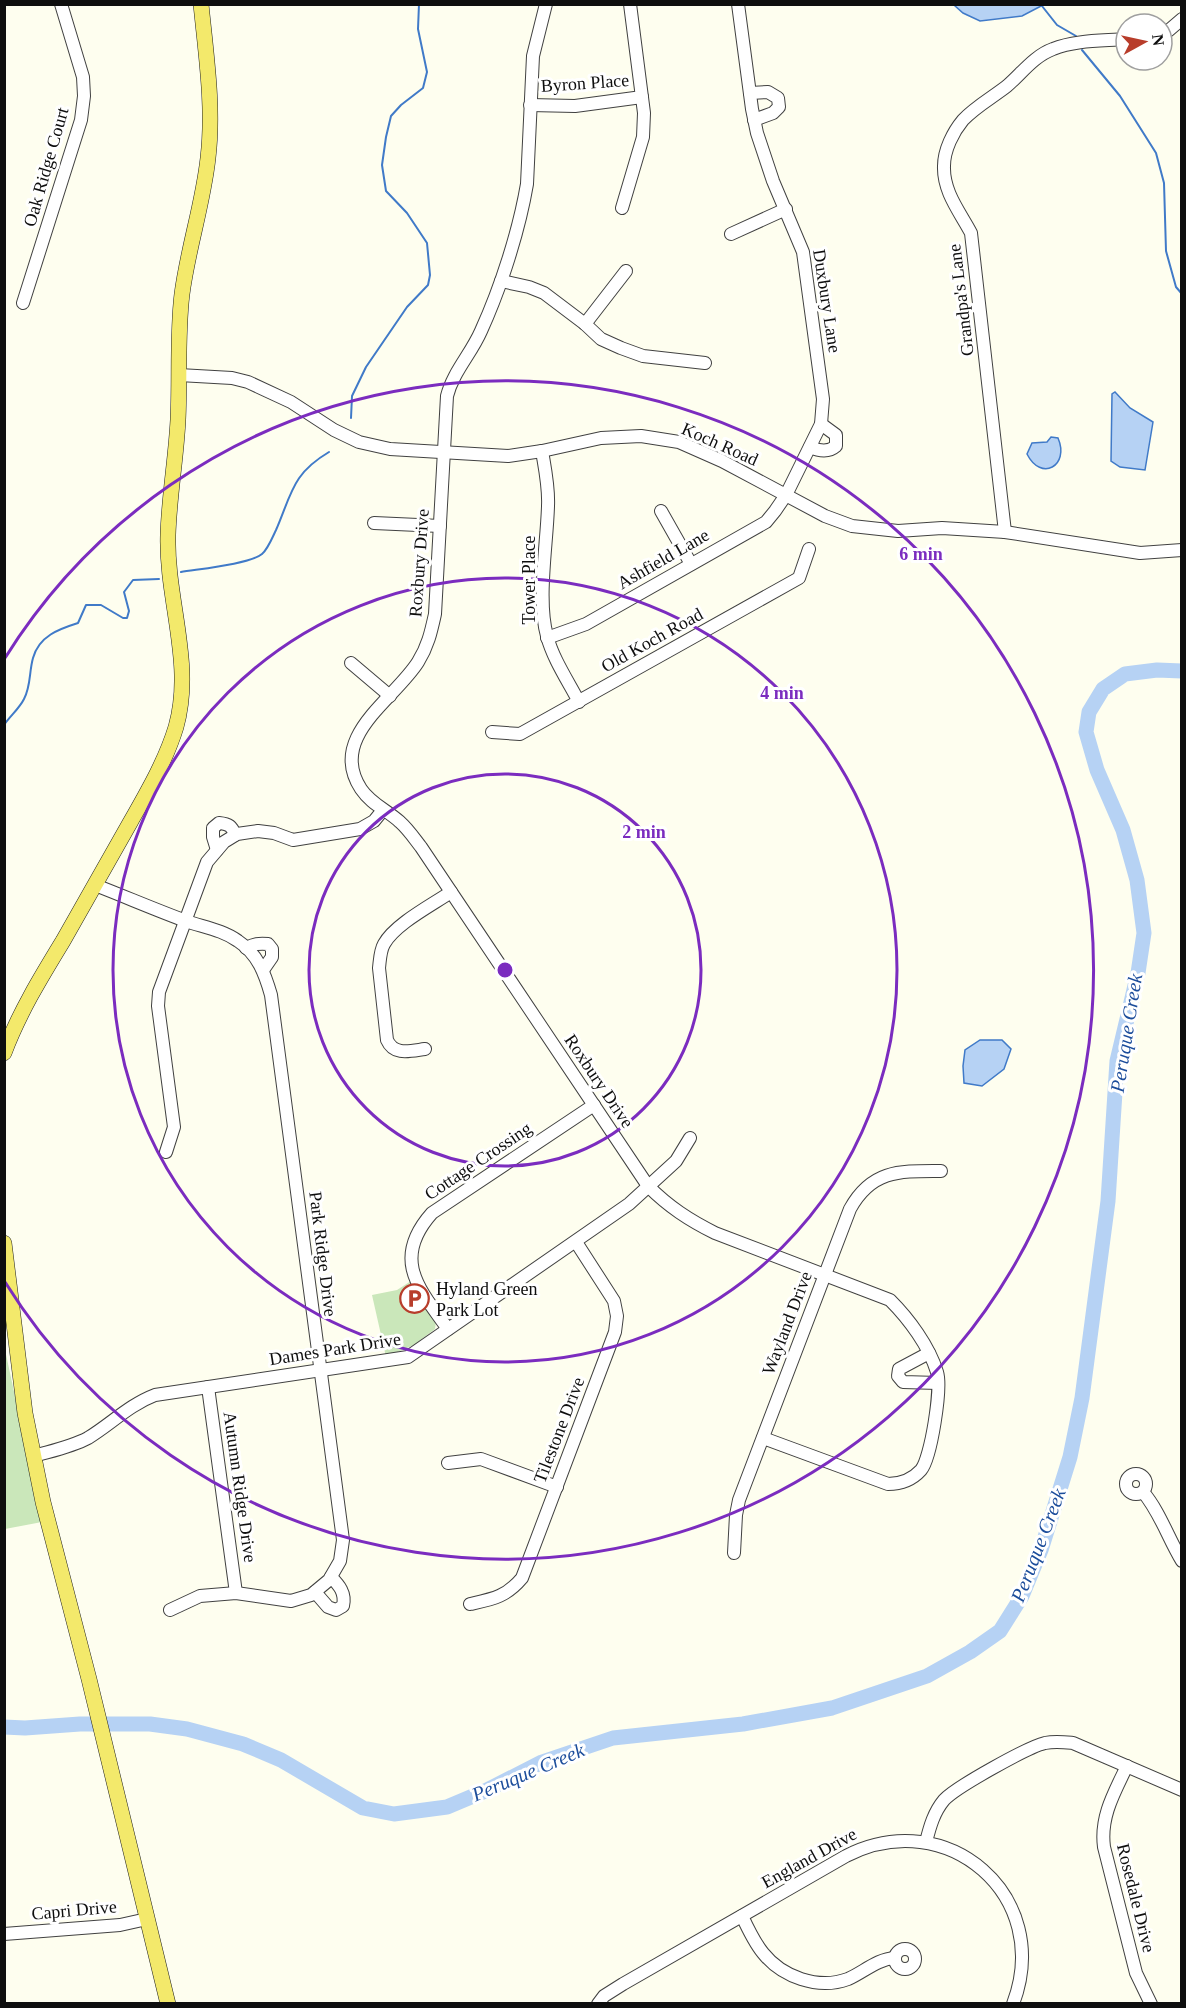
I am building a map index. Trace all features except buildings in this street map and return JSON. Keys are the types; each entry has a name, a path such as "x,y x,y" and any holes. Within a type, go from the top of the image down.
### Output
{"main road":[{"path":"4,1053 14,1027 158,772 176,725 181,663 169,571 169,511 176,448 182,294 208,158 209,86 201,4"},
{"path":"4,1243 33,1456 168,2004"}],"street":[{"name":"Oak Ridge Court","path":"23,303 81,120 84,96 83,76 61,4"},
{"name":"Roxbury Drive","path":"546,4 533,56 527,184 524,203 501,281 475,344 450,384 447,396 435,614 429,641 417,663 364,724 351,757 354,775 361,789 370,801 401,822 412,836 648,1186 668,1206 715,1233 890,1300 901,1311 929,1353 938,1375 939,1393 928,1458 920,1471 899,1484 888,1484 763,1438"},
{"path":"622,208 643,137 644,113 630,4"},
{"name":"Duxbury Lane","path":"738,4 754,120 773,181 804,252 823,399 822,424 786,495"},
{"name":"Grandpa's Lane","path":"1005,532 971,233 949,193 944,166 947,150 964,119 1006,86 1037,57 1054,48 1114,40"},
{"path":"750,93 768,92 778,98 779,107 773,113 754,120"},
{"name":"Byron Place","path":"530,105 575,106 642,97"},
{"path":"731,234 786,209"},
{"path":"585,324 626,271"},
{"path":"501,281 544,293 601,339 643,356 705,363"},
{"name":"Koch Road","path":"179,375 232,378 263,387 334,430 359,442 390,450 508,456 601,438 641,436 679,442 722,461 825,516 852,526 898,531 942,528 1005,532 1140,553 1182,549"},
{"path":"810,447 820,451 831,450 836,446 836,435 822,424"},
{"name":"Tower Place","path":"542,451 548,483 543,603 547,638 579,702"},
{"name":"Ashfield Lane","path":"547,638 586,624 766,522 786,495"},
{"path":"661,511 691,564"},
{"path":"374,523 440,526"},
{"name":"Old Koch Road","path":"492,732 520,734 799,578 809,549"},
{"path":"351,663 390,696"},
{"path":"166,1152 174,1127 158,1006 159,992 207,862 224,842 235,835 258,831 274,833 293,840 360,829 374,821 383,810"},
{"path":"217,850 213,828 219,823 227,824 235,835"},
{"name":"Park Ridge Drive","path":"95,885 238,941 263,970 271,995 343,1540 340,1561 331,1577 311,1595 291,1601 236,1593 200,1596 170,1610"},
{"path":"425,1049 400,1052 390,1046 387,1040 379,968 380,956 393,931 451,892"},
{"name":"Park Ridge Drive","path":"246,948 260,943 268,944 272,949 272,957 263,970"},
{"name":"Cottage Crossing","path":"448,1329 421,1292 413,1274 412,1251 418,1231 432,1213 594,1105"},
{"name":"Dames Park Drive","path":"33,1456 86,1439 131,1406 155,1395 408,1357 629,1204 676,1161 690,1137"},
{"name":"Wayland Drive","path":"734,1553 739,1500 850,1209 862,1191 875,1180 891,1173 941,1171"},
{"name":"Tilestone Drive","path":"470,1605 497,1599 513,1590 522,1578 615,1332 617,1316 614,1301 576,1242"},
{"path":"929,1353 899,1369 898,1376 903,1382 938,1383"},
{"name":"Autumn Ridge Drive","path":"208,1387 236,1593"},
{"path":"448,1463 481,1459 557,1487"},
{"path":"1143,1492 1154,1505 1182,1561"},
{"path":"315,1592 328,1607 340,1609 343,1606 344,1596 331,1577"},
{"path":"926,1842 936,1810 946,1797 1032,1748 1058,1741 1073,1743 1182,1790"},
{"name":"Rosedale Drive","path":"1127,1766 1110,1800 1102,1833 1136,1973 1151,2004"},
{"name":"England Drive","path":"598,2004 604,1996 623,1984 855,1851 894,1841 926,1842 948,1848 976,1864 1000,1887 1009,1902 1018,1926 1023,1953 1021,1979 1012,2004"},
{"path":"742,1916 764,1954 788,1974 807,1981 825,1983 846,1979 885,1958 895,1958"},
{"name":"Capri Drive","path":"4,1934 120,1925 147,1919"}],"green space":[{"path":"411,1281 436,1321 435,1329 414,1345 386,1357 372,1295 397,1290"},
{"path":"4,1345 42,1522 5,1529 4,1529"}],"water":[{"path":"954,5 1043,5 1022,16 980,21 963,13"},
{"path":"1115,392 1130,408 1153,422 1145,470 1120,467 1111,461 1112,394"},
{"path":"1051,437 1058,438 1061,448 1060,456 1057,463 1046,469 1033,463 1027,454 1032,443 1047,442"},
{"path":"980,1040 1002,1040 1011,1049 1004,1069 982,1086 964,1083 963,1066 965,1050"}],"waterway":[{"path":"351,418 352,396 366,367 407,307 428,285 430,275 427,243 407,213 386,191 382,165 391,116 423,88 427,72 418,29 419,4"},
{"path":"1042,6 1057,25 1076,36"},
{"path":"1082,50 1120,96 1156,153 1164,183 1166,251 1176,287 1182,294"},
{"path":"181,572 247,561 262,554 272,539 300,477 307,468 329,452"},
{"path":"4,725 24,699 33,658 45,639 57,631 78,623 86,605 101,605 127,618 129,611 124,592 133,580 159,579"},
{"name":"Peruque Creek","path":"4,1727 150,1724 187,1729 243,1744 281,1760 363,1808 394,1814 447,1807 485,1791 542,1762 613,1738 743,1724 832,1708 927,1676 970,1652 1000,1631 1022,1596 1041,1550 1070,1457 1082,1398 1108,1201 1117,1061 1138,973 1144,933 1137,880 1123,830 1097,770 1086,732 1089,712 1103,689 1125,674 1157,670 1182,671"}],"place":[{"name":"Hyland Green Park Lot","path":"415,1299"}]}
